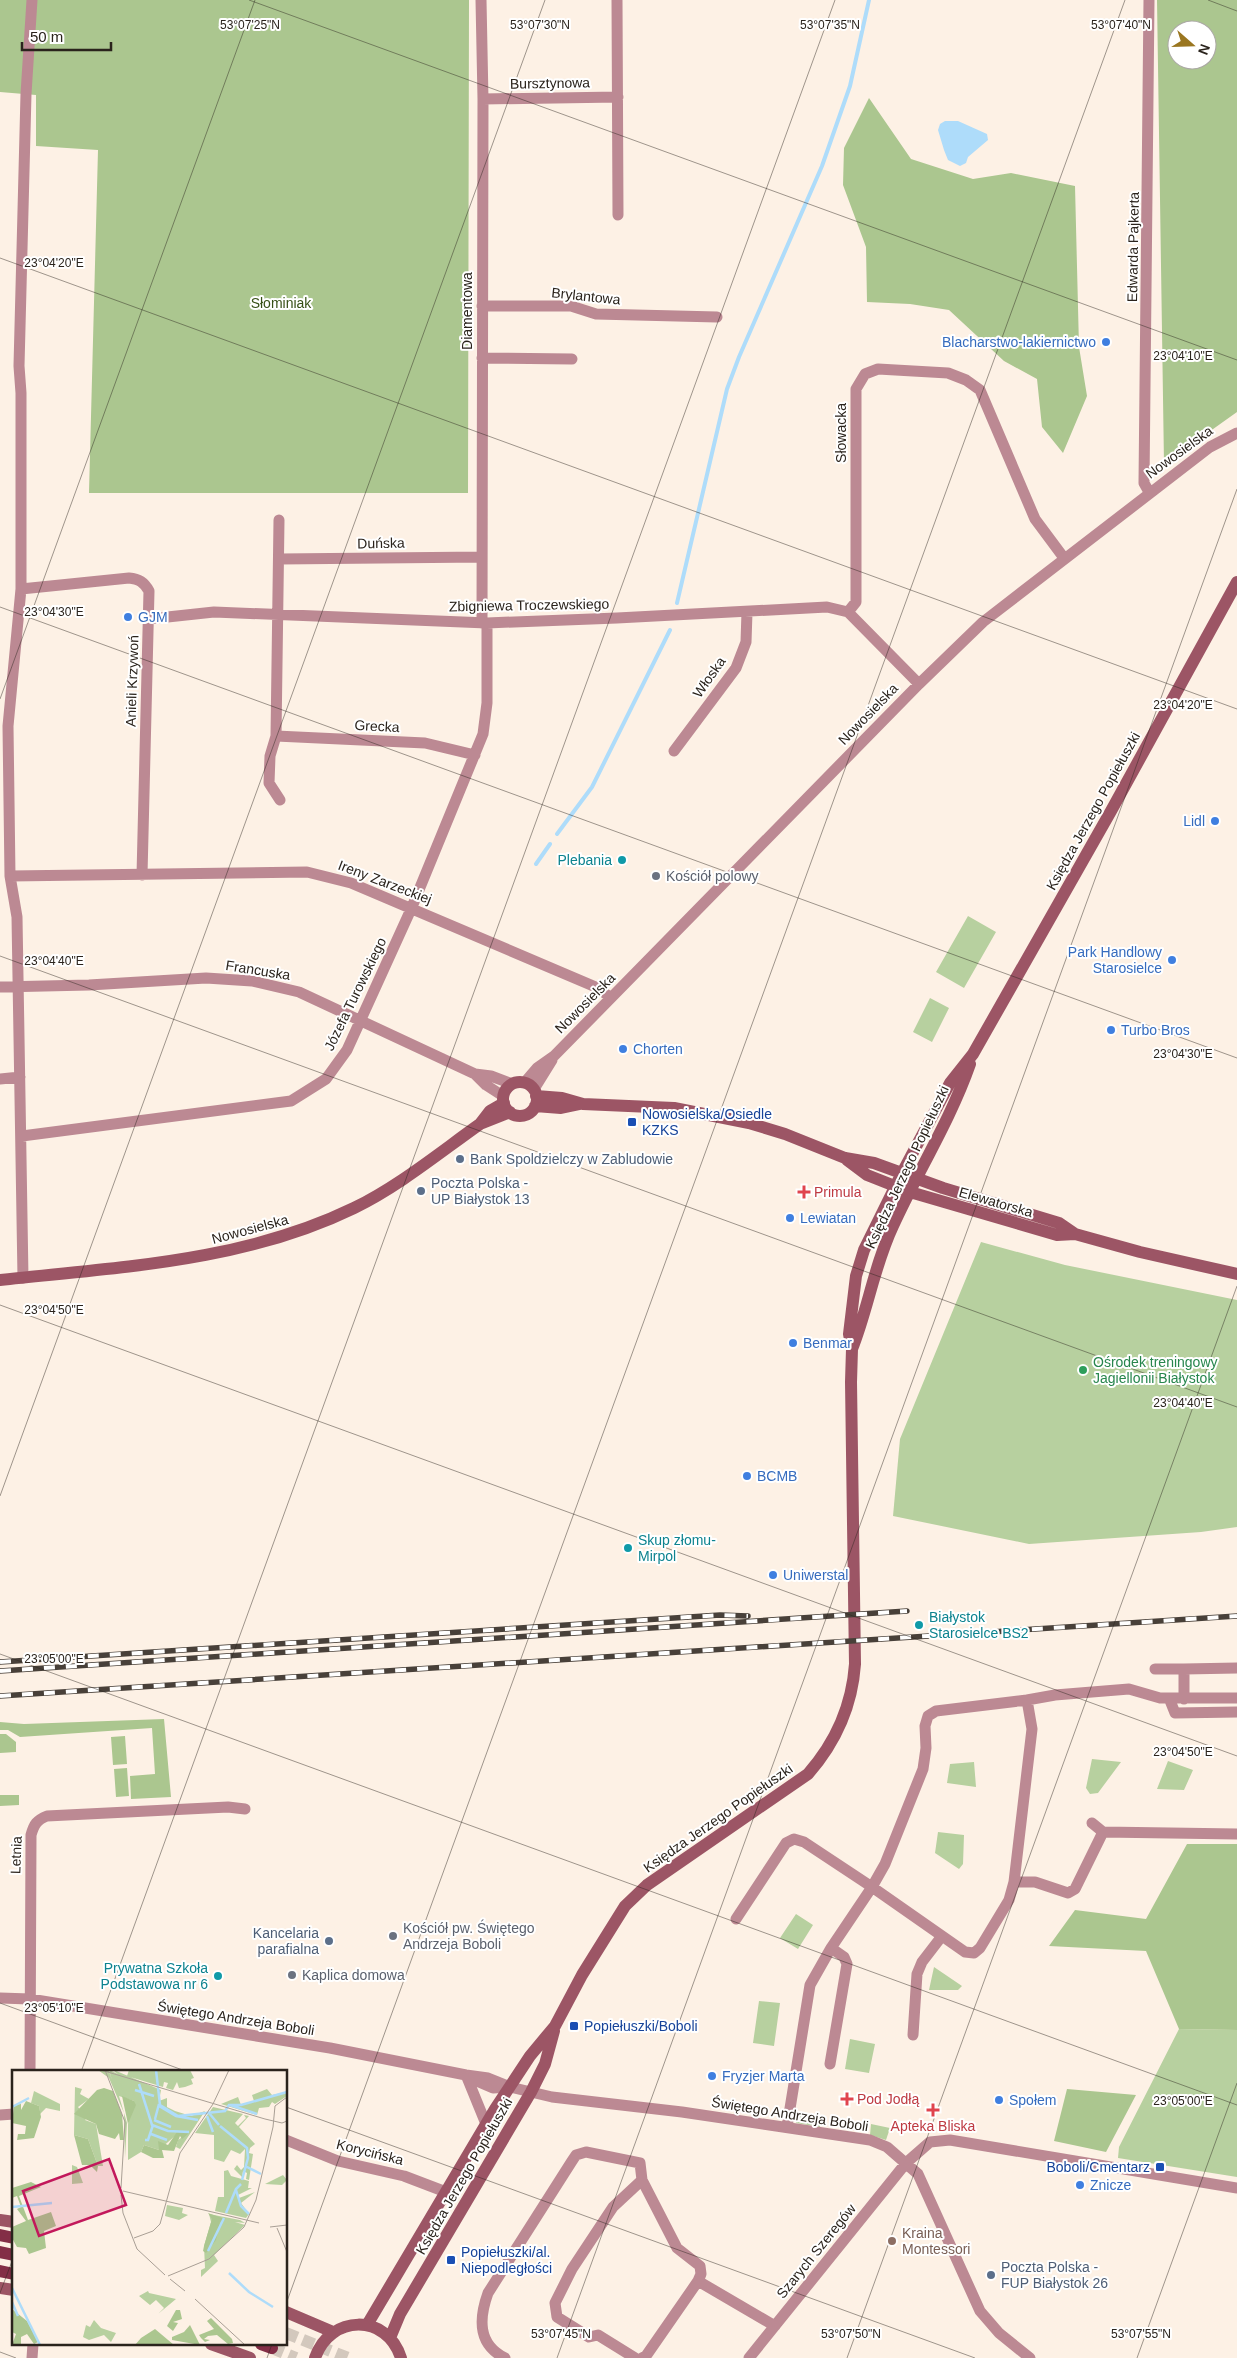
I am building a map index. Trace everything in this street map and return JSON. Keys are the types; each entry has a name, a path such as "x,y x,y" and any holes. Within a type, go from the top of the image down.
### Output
{"street":[{"path":"23,1278 17,918 10,876 8,726 21,589 21,393 19,366 26,94 32,0"},
{"name":"Diamentowa","path":"481,0 483,99 482,557 484,623"},
{"path":"618,0 618,215"},
{"name":"Edwarda Pajkerta","path":"1149,0 1144,483 1149,492"},
{"name":"Bursztynowa","path":"483,99 618,97"},
{"name":"Brylantowa","path":"482,306 571,306 596,314 717,317"},
{"path":"482,358 572,360"},
{"name":"Słowacka","path":"848,612 856,602 856,389 864,374 878,369 948,373 966,380 980,390 1035,519 1064,558"},
{"name":"Nowosielska","path":"528,1092 554,1056 919,684 983,622 1149,492 1210,447 1237,433"},
{"path":"279,520 280,559 277,614 276,736 270,756 269,783 280,800"},
{"name":"Duńska","path":"280,559 482,557"},
{"name":"Anieli Krzywoń","path":"21,589 129,578 138,579 146,584 149,591 142,875"},
{"name":"Księdza Jerzego Popiełuszki","path":"367,2325 486,2124 530,2056 555,2026 582,1975 625,1906 647,1885 808,1774 824,1755 836,1736 849,1706 855,1664 852,1349 849,1334 856,1276 871,1232 950,1083 973,1054 1111,811 1237,582"},
{"name":"Zbigniewa Troczewskiego","path":"149,618 214,612 484,623 827,607 848,612"},
{"name":"Włoska","path":"674,751 736,668 746,642 747,612"},
{"path":"848,612 919,684"},
{"name":"Józefa Turowskiego","path":"22,1136 291,1101 326,1079 347,1050 362,1020 412,907 483,734 487,703 484,623"},
{"name":"Grecka","path":"276,736 425,743 475,755"},
{"name":"Ireny Zarzeckiej","path":"10,876 142,875 290,870 307,872 351,883 412,907 598,988 611,998"},
{"name":"Francuska","path":"0,986 89,985 206,978 252,981 299,992 475,1074 490,1076 528,1092"},
{"name":"Księdza Jerzego Popiełuszki","path":"852,1349 864,1319 876,1269 892,1227 951,1114 973,1054"},
{"name":"Francuska","path":"475,1074 506,1104"},
{"path":"0,1079 20,1077"},
{"path":"528,1092 524,1115 506,1104 528,1092 583,1104 694,1111 776,1132 845,1158 874,1163 902,1173"},
{"name":"Nowosielska","path":"0,1280 204,1256 290,1235 335,1217 375,1196 480,1124 490,1111 506,1104"},
{"path":"845,1158 867,1175 896,1186"},
{"name":"Elewatorska","path":"902,1173 1059,1224 1075,1234 1168,1260 1237,1274"},
{"name":"Elewatorska","path":"896,1186 910,1192 1057,1235 1075,1234"},
{"path":"1155,1670 1237,1668"},
{"path":"1184,1669 1184,1699"},
{"path":"786,2128 810,1985 831,1948 872,1887 885,1864 923,1769 926,1748 925,1726 928,1716 936,1711 1056,1695 1129,1689 1160,1698 1237,1698"},
{"path":"1169,1698 1175,1713 1237,1712"},
{"path":"736,1919 786,1843 794,1840 804,1842 965,1952 974,1954 980,1948 1009,1900 1014,1882 1032,1730 1028,1700"},
{"name":"Letnia","path":"30,2070 31,1834 33,1825 38,1819 47,1816 132,1811 245,1808"},
{"path":"1092,1823 1103,1832 1237,1834"},
{"path":"1014,1882 1035,1882 1068,1893 1076,1889 1103,1832"},
{"path":"913,2035 917,1974 922,1962 942,1936"},
{"path":"830,2064 847,1964 844,1957 831,1948"},
{"name":"Świętego Andrzeja Boboli","path":"0,1998 30,2000 330,2048 466,2076 494,2088 510,2087 552,2097 870,2140 887,2147 918,2174 926,2187 980,2312 999,2333 1030,2358"},
{"name":"Księdza Jerzego Popiełuszki","path":"390,2338 400,2314 531,2092 545,2064 555,2026"},
{"path":"466,2076 486,2124"},
{"path":"906,2163 930,2142 950,2140 1237,2188"},
{"name":"Korycińska","path":"288,2141 338,2161 404,2176 446,2192"},
{"path":"505,2358 489,2346 485,2338 480,2315 488,2293 576,2155 586,2152 640,2163 642,2180 677,2248 700,2266 701,2274 698,2281 646,2356 642,2358"},
{"name":"Szarych Szeregów","path":"749,2358 906,2163"},
{"path":"635,2358 598,2335 589,2336 557,2317 554,2303 572,2268 613,2207 642,2180"},
{"path":"698,2281 775,2326"},
{"path":"288,2313 333,2332"},
{"path":"315,2358 324,2340 333,2332 344,2327 367,2325 379,2330 390,2338 400,2358"},
{"path":"217,2346 250,2358"}],"green space":[{"name":"Słominiak","path":"0,0 469,0 468,493 89,493 98,150 36,146 36,95 0,92"},
{"path":"1157,0 1237,0 1237,412 1164,464"},
{"path":"869,98 911,159 973,179 1011,173 1075,186 1079,347 1087,396 1063,453 1042,427 1037,379 1004,361 949,310 910,304 867,302 866,247 843,185 844,148"},
{"path":"968,916 996,932 964,988 936,972"},
{"path":"930,998 949,1008 932,1042 913,1032"},
{"name":"Ośrodek treningowy Jagiellonii Białystok","path":"981,1242 1065,1265 1237,1300 1237,1527 1201,1532 1029,1544 893,1516 900,1439"},
{"path":"164,1719 171,1797 131,1799 130,1776 155,1774 152,1728 20,1737 8,1730 0,1730 0,1722 24,1724"},
{"path":"0,1734 6,1734 16,1742 16,1752 0,1753"},
{"path":"125,1736 127,1764 113,1765 111,1737"},
{"path":"1092,1759 1121,1762 1098,1793 1090,1794 1086,1788"},
{"path":"1168,1761 1193,1770 1184,1790 1157,1789"},
{"path":"974,1762 976,1787 947,1783 950,1764"},
{"path":"127,1768 129,1796 116,1797 114,1769"},
{"path":"0,1795 19,1795 19,1805 0,1806"},
{"path":"938,1832 964,1835 963,1864 959,1869 935,1853"},
{"path":"1187,1844 1237,1844 1237,2030 1179,2029 1146,1951 1049,1946 1075,1910 1146,1919"},
{"path":"796,1914 813,1925 798,1949 780,1938"},
{"path":"934,1967 962,1986 958,1990 929,1990"},
{"path":"759,2001 780,2003 774,2046 753,2043"},
{"path":"1179,2029 1237,2030 1237,2177 1118,2158 1119,2147"},
{"path":"850,2039 875,2044 869,2073 845,2069"},
{"path":"1067,2089 1136,2095 1106,2152 1054,2141"},
{"path":"798,2112 822,2116 820,2127 796,2123"},
{"path":"871,2124 890,2128 886,2140 870,2135"}],"water":[{"path":"945,121 958,121 987,134 988,140 968,157 966,163 960,166 948,160 944,150 938,130 940,124"}],"waterway":[{"path":"677,603 727,389 739,357 822,166 850,86 869,0"},
{"path":"557,834 592,787 670,630"},
{"path":"536,864 550,844"}],"tunnel":[{"path":"288,2334 348,2358"},
{"path":"272,2348 296,2358"}],"railway":[{"path":"0,1671 907,1611"},
{"path":"0,1662 720,1615 748,1616"},
{"path":"0,1696 1237,1616"}],"place":[{"name":"Blacharstwo-lakiernictwo","path":"1106,342"},
{"name":"GJM","path":"128,617"},
{"name":"Lidl","path":"1215,821"},
{"name":"Plebania","path":"622,860"},
{"name":"Kościół polowy","path":"656,876"},
{"name":"Park Handlowy Starosielce","path":"1172,960"},
{"name":"Turbo Bros","path":"1111,1030"},
{"name":"Chorten","path":"623,1049"},
{"name":"Nowosielska/Osiedle KZKS","path":"632,1122"},
{"name":"Bank Spoldzielczy w Zabludowie","path":"460,1159"},
{"name":"Poczta Polska - UP Białystok 13","path":"421,1191"},
{"name":"Primula","path":"804,1192"},
{"name":"Lewiatan","path":"790,1218"},
{"name":"Benmar","path":"793,1343"},
{"name":"Ośrodek treningowy Jagiellonii Białystok","path":"1083,1370"},
{"name":"BCMB","path":"747,1476"},
{"name":"Skup złomu- Mirpol","path":"628,1548"},
{"name":"Uniwerstal","path":"773,1575"},
{"name":"Białystok Starosielce BS2","path":"919,1625"},
{"name":"Kościół pw. Świętego Andrzeja Boboli","path":"393,1936"},
{"name":"Kancelaria parafialna","path":"329,1941"},
{"name":"Kaplica domowa","path":"292,1975"},
{"name":"Prywatna Szkoła Podstawowa nr 6","path":"218,1976"},
{"name":"Popiełuszki/Boboli","path":"574,2026"},
{"name":"Fryzjer Marta","path":"712,2076"},
{"name":"Pod Jodłą","path":"847,2099"},
{"name":"Społem","path":"999,2100"},
{"name":"Apteka Bliska","path":"933,2110"},
{"name":"Boboli/Cmentarz","path":"1160,2167"},
{"name":"Znicze","path":"1080,2185"},
{"name":"Kraina Montessori","path":"892,2241"},
{"name":"Popiełuszki/al. Niepodległości","path":"451,2260"},
{"name":"Poczta Polska - FUP Białystok 26","path":"991,2275"}]}
